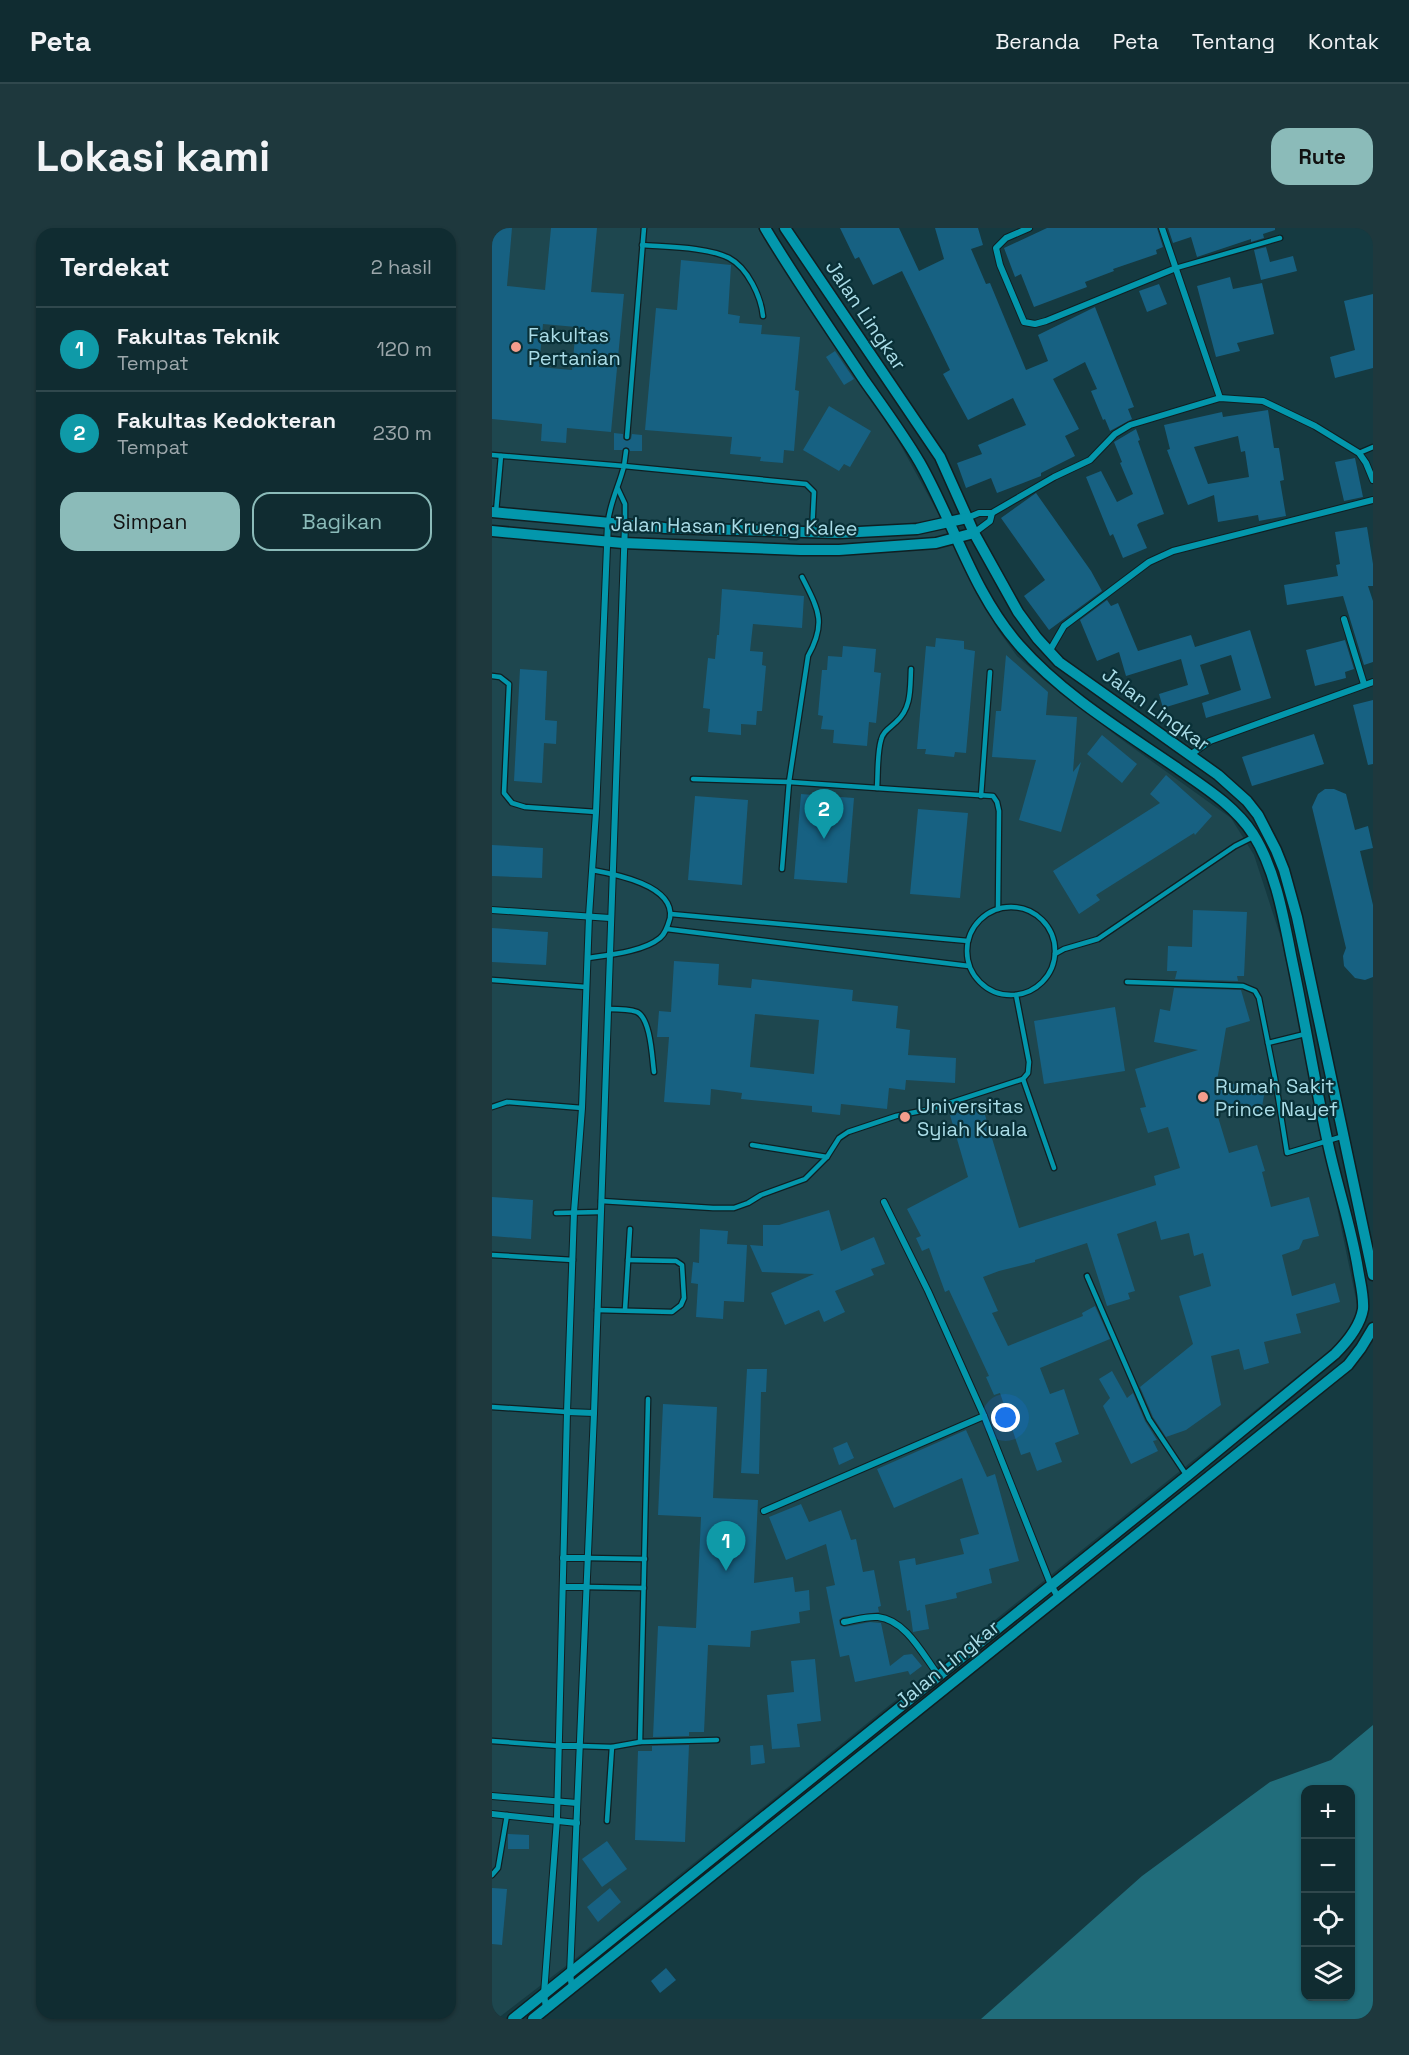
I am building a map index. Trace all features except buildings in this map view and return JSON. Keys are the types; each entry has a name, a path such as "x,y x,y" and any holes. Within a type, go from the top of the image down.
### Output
{"street":[{"path":"513,2019 1335,1354 1348,1342 1368,1312 1327,1141 1308,1033 1278,897 1262,849 1237,814 1212,793 1088,706 1032,660 1016,642 996,615 938,495 910,446 765,228"},
{"name":"Jalan Lingkar","path":"785,228 940,457 974,533 1018,612 1036,638 1059,662 1218,775 1247,801 1258,815 1284,870 1297,917 1373,1275"},
{"path":"1029,228 1006,238 996,248 1000,265 1024,322 1029,325 1046,321 1176,268"},
{"path":"1162,228 1220,398"},
{"path":"967,518 984,512 992,513 1054,477 1090,460 1114,434 1130,425 1220,398 1263,401 1316,426 1359,453 1373,480"},
{"path":"1049,652 1064,626 1149,562 1173,551 1373,500"},
{"name":"Jalan Hasan Krueng Kalee","path":"494,512 665,528 812,533 925,528 967,518"},
{"path":"974,533 990,521 992,513"},
{"path":"546,2008 544,1994 558,1802 574,1212 582,1108 608,522"},
{"path":"572,1987 570,1974 594,1413 611,873 625,524"},
{"name":"Jalan Hasan Krueng Kalee","path":"492,531 624,543 839,550 936,543 974,533"},
{"path":"1344,619 1364,684"},
{"path":"1190,755 1210,741 1373,682"},
{"path":"492,910 610,918"},
{"path":"884,1202 928,1291 984,1416 1058,1598"},
{"name":"Jalan Lingkar","path":"533,2019 1348,1365 1373,1328"},
{"path":"567,1412 594,1413"},
{"path":"764,1511 984,1416"},
{"path":"564,1558 588,1558"},
{"path":"563,1587 586,1587"},
{"path":"844,1622 870,1617 895,1622 908,1635 939,1676"},
{"path":"559,1746 580,1746"},
{"path":"492,1796 578,1803"},
{"path":"492,1814 557,1819 577,1823"}],"lane":[{"path":"627,437 644,228"},
{"path":"1176,268 1280,238"},
{"path":"642,245 708,252 729,258 750,280 761,301 763,316"},
{"path":"1359,453 1373,447"},
{"path":"608,522 610,505 618,489 626,451"},
{"path":"492,455 806,484 814,492 812,533"},
{"path":"494,512 501,456"},
{"path":"618,489 625,504 625,524"},
{"path":"782,868 789,782 808,656 817,640 819,617 802,577"},
{"path":"877,788 881,740 887,729 902,716 910,702 911,669"},
{"path":"981,796 990,672"},
{"path":"492,676 500,677 509,684 504,793 512,803 525,807 596,812"},
{"path":"693,779 789,782 993,796 999,811 998,909"},
{"path":"1055,954 1098,939 1235,846 1254,836"},
{"path":"588,958 643,946 660,938 667,929 670,914 667,903 648,886 611,873 592,870"},
{"path":"1012,907 1026,909 1038,916 1051,934 1055,954 1051,969 1043,982 1031,991 1016,995 1001,995 987,989 976,979 969,966 968,941 974,927 984,915 998,909 1012,907"},
{"path":"670,914 968,941"},
{"path":"667,929 969,966"},
{"path":"492,980 586,987"},
{"path":"1127,982 1243,986 1255,991 1259,998 1268,1043 1287,1153 1344,1136"},
{"path":"601,1201 734,1208 761,1195 805,1179 827,1157 839,1138 848,1132 1023,1079 1028,1073 1029,1062 1016,995"},
{"path":"608,1008 636,1011 642,1016 649,1037 654,1072"},
{"path":"1268,1043 1308,1033"},
{"path":"1023,1079 1054,1168"},
{"path":"492,1107 507,1102 582,1108"},
{"path":"752,1145 827,1157"},
{"path":"555,1213 600,1212"},
{"path":"625,1310 630,1229"},
{"path":"492,1255 573,1260"},
{"path":"597,1310 672,1312 681,1305 684,1298 682,1265 676,1262 628,1260"},
{"path":"1087,1275 1149,1419 1187,1476"},
{"path":"640,1742 648,1399"},
{"path":"492,1407 567,1412"},
{"path":"588,1558 645,1559"},
{"path":"586,1587 644,1588"},
{"path":"580,1746 612,1747 640,1742 717,1740"},
{"path":"492,1741 559,1746"},
{"path":"608,1821 612,1747"},
{"path":"492,1875 498,1868 507,1815"}],"shaded area":[{"name":"Universitas Syiah Kuala","path":"492,228 758,228 843,353 900,444 960,553 998,630 1017,656 1044,680 1118,737 1231,818 1254,855 1282,941 1358,1309 1356,1320 1346,1341 1310,1366 575,1959 497,2019 492,2019"},
{"path":"1373,1725 1373,2019 981,2019 1142,1876 1270,1782 1331,1760"}],"place":[{"name":"Fakultas Pertanian","path":"516,347"},
{"name":"Fakultas Kedokteran","path":"824,839"},
{"name":"Rumah Sakit Prince Nayef","path":"1203,1097"},
{"name":"Universitas Syiah Kuala","path":"905,1117"},
{"name":"Fakultas Teknik","path":"726,1571"}]}
